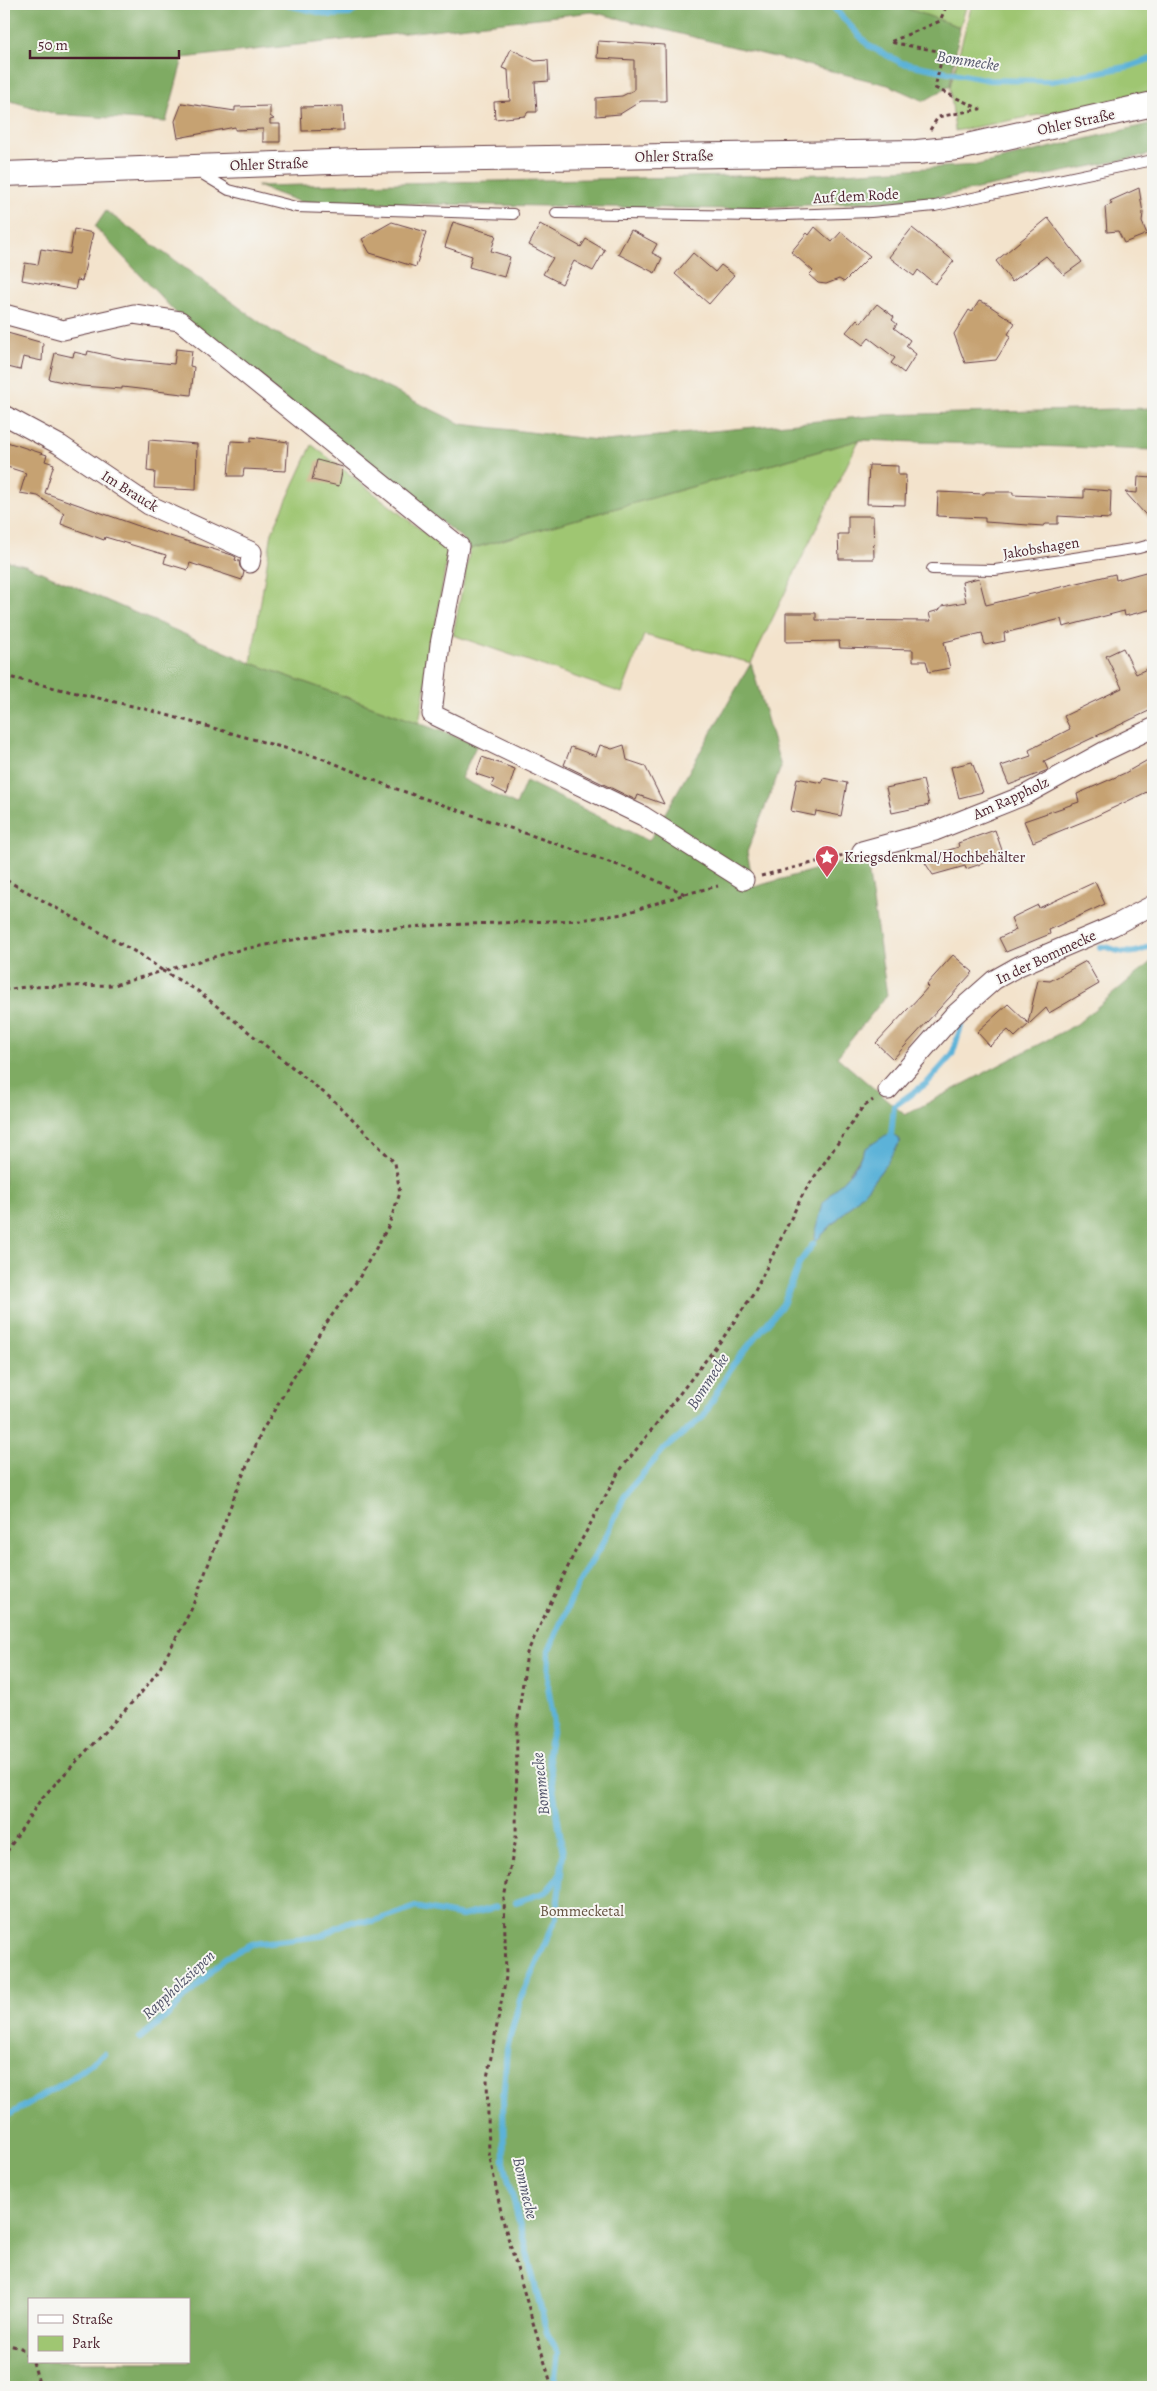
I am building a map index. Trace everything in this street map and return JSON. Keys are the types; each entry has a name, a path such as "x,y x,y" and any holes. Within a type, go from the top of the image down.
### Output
{"street":[{"name":"Ohler Straße","path":"4,174 369,161 917,152 958,148 1153,104"},
{"path":"4,314 63,330 134,314 180,321 459,546 440,644 432,714 643,816 744,880"},
{"name":"Im Brauck","path":"4,414 60,445 149,505 252,552 250,563"},
{"name":"Am Rappholz","path":"862,851 936,831 1025,795 1105,751 1153,728"},
{"name":"In der Bommecke","path":"888,1090 952,1017 994,980 1019,966 1113,926 1153,904"}],"lane":[{"name":"Auf dem Rode","path":"556,214 758,216 871,212 936,206 1153,160"},
{"name":"Ohler Straße","path":"187,167 228,190 296,207 513,214"},
{"name":"Jakobshagen","path":"932,569 995,570 1140,548 1153,544"}],"path":[{"path":"917,152 938,117 980,109 935,88 942,52 890,42 940,21 945,14 947,4"},
{"path":"4,676 146,710 324,758 388,786 638,872 685,894"},
{"path":"4,990 25,987 114,985 239,950 337,932 441,925 580,920 623,914 685,894 862,851"},
{"path":"4,879 141,955 163,971 198,991 339,1105 395,1163 400,1193 388,1227 359,1278 322,1329 262,1430 239,1484 191,1610 159,1670 141,1693 41,1798 4,1856"},
{"path":"552,2387 502,2217 489,2153 487,2078 506,1977 504,1898 516,1839 517,1726 528,1653 574,1554 618,1473 723,1338 748,1300 804,1192 862,1108 888,1090"},
{"path":"4,2344 21,2348 28,2356"},
{"path":"34,2364 40,2387"}],"green space":[{"path":"4,4 894,4 960,27 950,86 924,101 888,85 592,12 183,58 166,122 56,114 4,99"},
{"path":"892,4 967,4 960,27"},
{"path":"972,4 1153,4 1153,93 955,131 950,87"},
{"path":"1153,123 1153,154 927,199 730,209 300,202 257,186 827,174 977,165"},
{"path":"106,211 272,331 461,424 606,441 882,415 1153,408 1153,450 859,440 470,549 463,539 177,314 95,227"},
{"path":"859,440 751,663 644,635 622,693 453,635 470,549"},
{"path":"312,445 448,551 419,723 251,663 272,532"},
{"name":"Bommecketal","path":"4,560 25,565 251,663 477,744 461,778 516,805 526,781 649,841 751,663 781,767 747,852 754,887 866,855 887,995 837,1057 905,1115 1077,1024 1153,960 1153,2387 4,2387","holes":["898,1138 900,1142 865,1191 814,1243 844,1181 866,1148"]}],"water":[{"path":"886,1135 894,1136 900,1142 881,1171 865,1191 813,1244 823,1203 852,1171 866,1148"}],"building":[{"path":"598,41 665,45 666,101 641,101 620,114 596,116 596,98 622,96 634,90 634,60 597,58"},
{"path":"511,49 535,61 548,60 549,81 535,82 537,112 528,112 525,116 495,119 494,102 510,101 508,70 502,68"},
{"path":"182,103 235,111 235,107 270,106 270,116 274,119 270,120 270,124 280,124 280,142 263,142 263,129 235,130 235,127 178,138 175,121"},
{"path":"343,106 344,130 302,131 301,107"},
{"path":"1139,188 1143,213 1142,222 1147,234 1124,243 1118,231 1107,232 1105,207 1112,204 1110,201"},
{"path":"1048,218 1082,262 1064,275 1046,256 1012,282 996,261"},
{"path":"392,222 426,232 416,267 370,253 362,239"},
{"path":"453,222 496,235 491,251 510,257 504,277 469,267 472,256 445,247"},
{"path":"540,224 581,247 586,239 605,250 593,271 574,261 562,284 543,274 553,258 529,245"},
{"path":"815,227 832,242 841,232 870,256 844,282 839,279 826,284 818,283 809,275 813,271 791,252 807,233 809,235"},
{"path":"912,228 954,261 935,284 918,270 914,276 889,257"},
{"path":"74,229 93,233 82,281 77,280 75,290 22,280 25,263 38,265 41,249 70,254"},
{"path":"631,230 657,244 652,253 662,258 655,273 618,254"},
{"path":"693,253 715,272 721,265 734,275 709,304 675,274"},
{"path":"979,301 987,304 1015,323 1008,334 1011,336 996,360 965,363 954,334 969,310 972,312"},
{"path":"877,304 894,317 892,320 897,324 894,328 910,340 906,346 916,354 904,373 891,363 895,358 869,338 863,345 846,332 857,319 861,323"},
{"path":"4,332 43,343 42,361 23,357 20,370 4,366"},
{"path":"176,349 192,351 190,366 194,367 191,395 122,387 122,389 81,386 49,379 55,353 73,357 74,352 87,355 88,351 125,359 174,364"},
{"path":"251,437 288,442 286,471 244,469 243,476 228,476 231,441 251,442"},
{"path":"149,440 197,444 196,490 154,488 155,472 147,471"},
{"path":"4,441 47,455 45,461 54,464 45,493 150,530 232,555 236,557 235,560 239,561 240,567 244,572 242,580 190,563 188,570 164,563 166,555 105,537 104,540 61,524 64,513 38,496 20,493 26,473 4,466"},
{"path":"317,460 343,467 339,486 312,480"},
{"path":"869,465 898,466 898,475 906,475 905,505 867,504"},
{"path":"1138,477 1153,478 1153,523 1125,492 1137,493"},
{"path":"1084,489 1111,491 1110,519 1058,516 1058,524 1046,524 1043,526 985,522 985,518 937,516 938,492 984,494 986,492 1013,492 1013,495 1084,498"},
{"path":"848,516 873,516 874,559 839,559 838,534 848,534"},
{"path":"1153,570 1153,609 1125,616 1124,611 1063,627 1061,619 1004,633 1005,641 985,645 982,633 944,642 950,668 929,672 926,661 913,661 913,650 840,648 839,641 786,642 786,613 816,613 816,620 931,621 929,613 939,610 942,606 966,602 962,582 979,578 986,605 1115,574 1116,580"},
{"path":"1123,648 1136,674 1153,666 1153,709 1044,761 1048,770 1009,785 1001,766 1031,756 1029,750 1070,729 1064,716 1122,688 1106,656"},
{"path":"600,745 612,749 624,745 627,760 645,766 664,804 638,795 636,800 564,765 571,747 596,756"},
{"path":"482,757 515,769 507,794 491,786 494,780 476,774"},
{"path":"1153,757 1153,789 1092,818 1033,842 1024,821 1079,802 1077,794 1125,773"},
{"path":"972,762 983,792 959,798 951,767"},
{"path":"797,778 822,783 823,778 847,783 841,816 816,811 815,816 791,811"},
{"path":"923,780 929,805 892,813 886,788"},
{"path":"995,830 1004,856 966,869 965,866 933,875 922,858 959,847 958,843"},
{"path":"1095,882 1105,904 1049,930 1050,934 1006,952 999,938 1016,930 1011,918 1038,905 1039,908"},
{"path":"953,955 973,972 893,1059 876,1043 928,987 926,985"},
{"path":"1086,961 1099,984 1049,1013 1046,1008 1015,1037 1008,1030 990,1046 977,1032 1008,1004 1028,1023 1038,980 1050,981"}],"waterway":[{"name":"Bommecke","path":"283,4 331,15 350,14 362,4"},
{"name":"Bommecke","path":"827,4 832,6 869,46 902,63 989,80 1052,81 1131,66 1153,58"},
{"name":"Bommecke","path":"1100,947 1133,952 1153,944"},
{"name":"Bommecke","path":"891,1135 894,1106 927,1083 952,1055 964,1017"},
{"name":"Bommecke","path":"560,2387 555,2377 558,2352 547,2333 504,2162 503,2100 507,2048 520,2000 556,1919 563,1854 548,1753 554,1723 548,1687 549,1650 577,1586 604,1541 625,1495 663,1450 703,1417 732,1366 783,1304 800,1262 813,1244"},
{"name":"Rappholzsiepen","path":"516,1902 546,1892 560,1875"},
{"name":"Rappholzsiepen","path":"140,2038 167,2016 226,1957 252,1944 321,1936 347,1922 374,1921 415,1907 462,1916 497,1907"},
{"name":"Rappholzsiepen","path":"4,2118 72,2078 104,2054"}],"place":[{"name":"Kriegsdenkmal/Hochbehälter","path":"827,878"}]}
